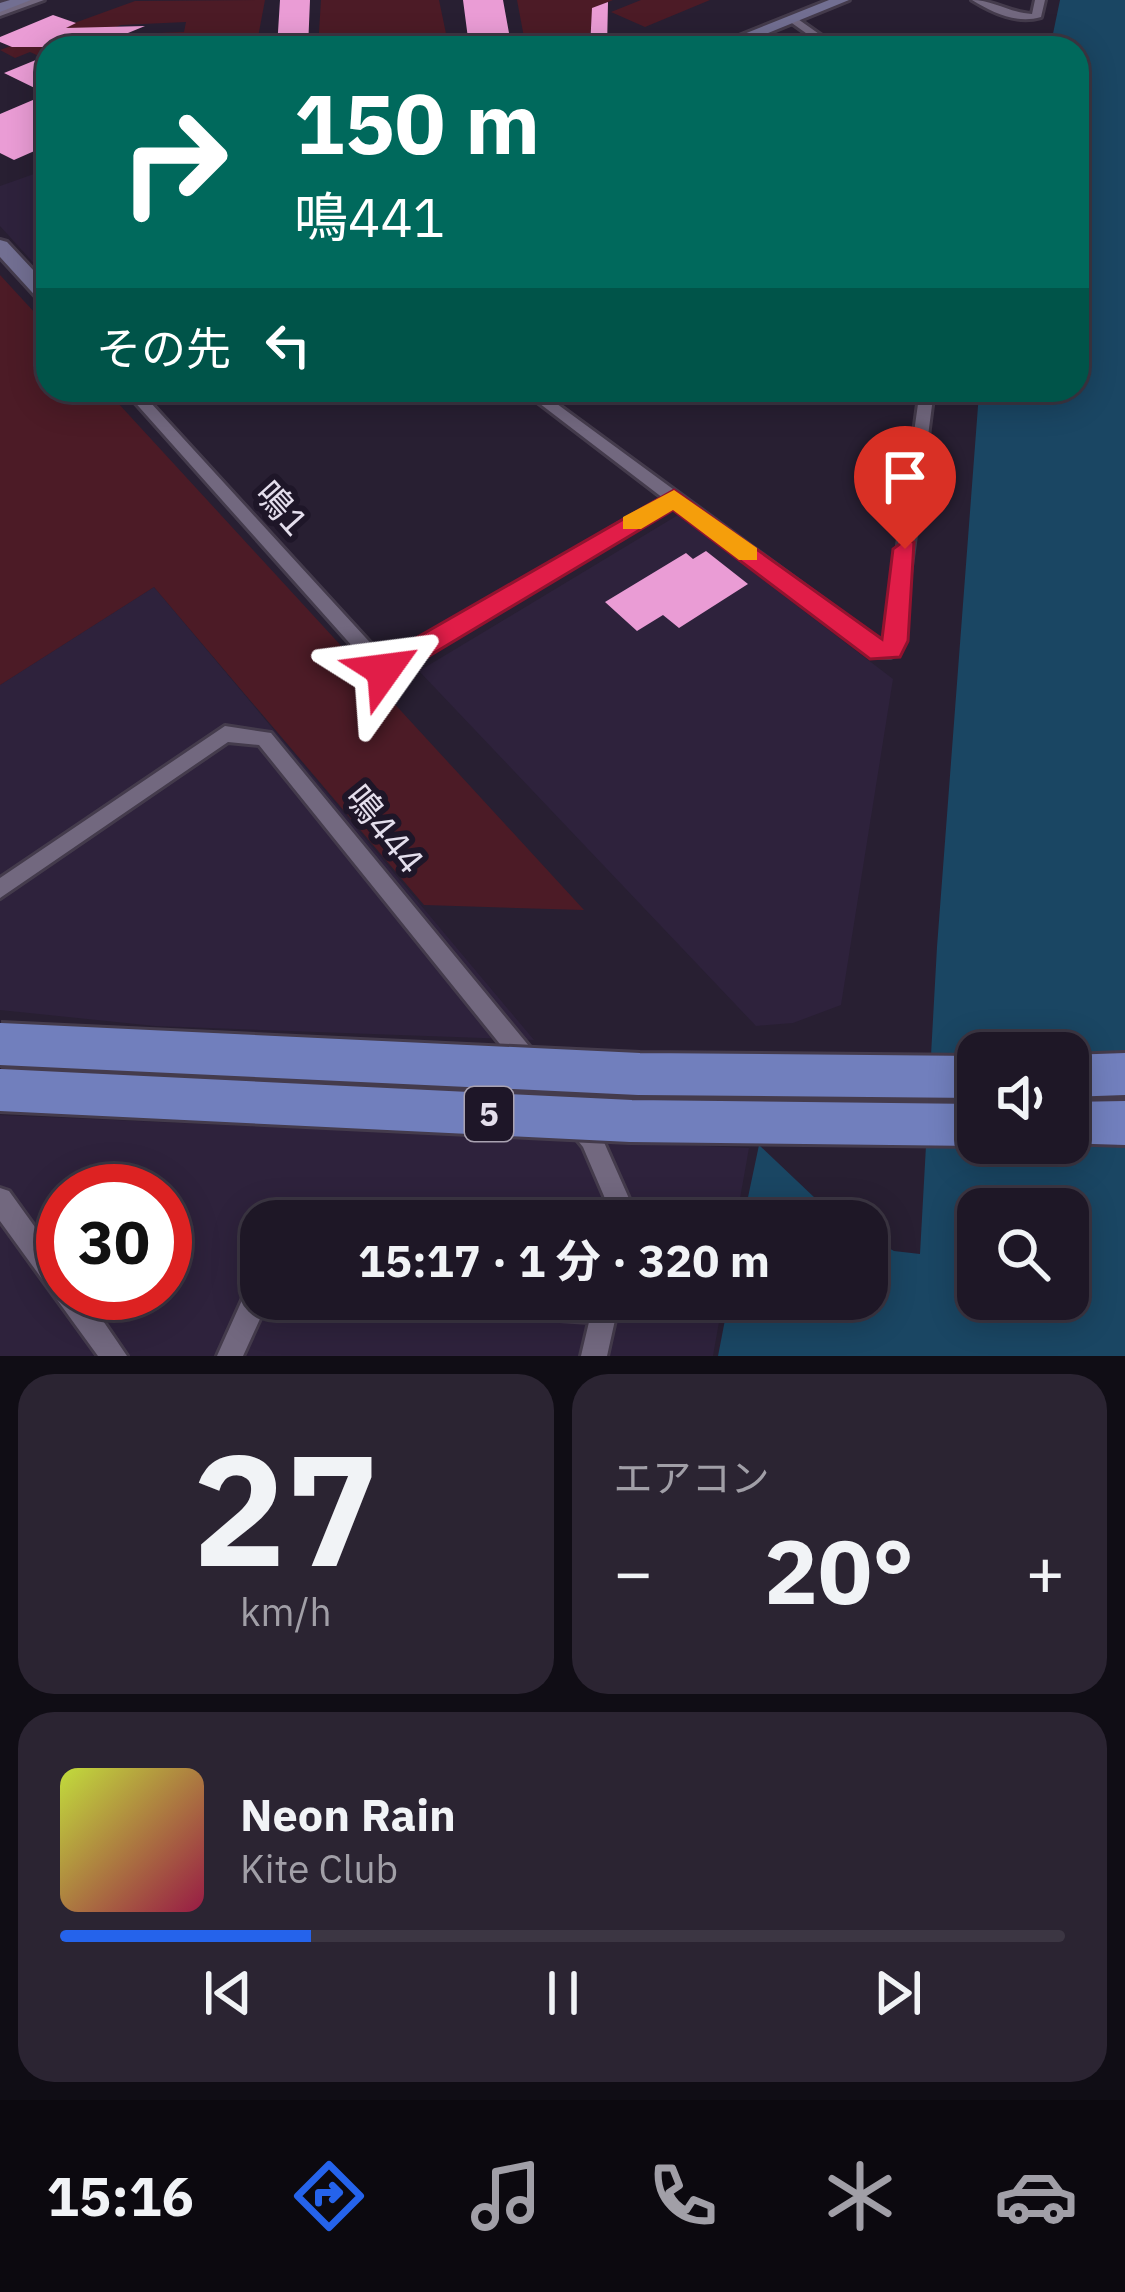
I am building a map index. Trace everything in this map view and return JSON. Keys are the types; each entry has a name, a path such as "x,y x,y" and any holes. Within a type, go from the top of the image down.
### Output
{"highway":[{"name":"5","path":"0,1034 128,1050"},
{"name":"5","path":"0,1044 639,1074 957,1077"},
{"path":"1089,1075 1125,1074"},
{"name":"5","path":"0,1090 631,1121 957,1125"},
{"path":"1089,1124 1125,1123"}],"street":[{"path":"2,6 24,0"},
{"path":"2,6 40,0"},
{"path":"748,36 842,0"},
{"path":"977,0 1013,16 1036,17 1040,0"},
{"path":"1013,16 1025,10 1026,0"},
{"path":"792,19 817,36"},
{"path":"0,246 36,285"},
{"name":"鳴1","path":"142,402 384,670 674,499"},
{"path":"545,402 866,644 891,650 925,402"},
{"name":"鳴444","path":"0,889 225,734 264,738 591,1139 618,1200"},
{"path":"0,1200 36,1250"},
{"path":"87,1320 113,1356"},
{"path":"230,1356 246,1320"},
{"path":"594,1356 602,1320"}],"shaded area":[{"path":"265,0 258,36 125,36 184,32 186,22 121,25 93,36 39,36 135,1"},
{"path":"321,0 439,0 446,36 319,36"},
{"path":"517,0 613,0 594,8 590,36 524,36"},
{"path":"641,0 710,0 645,27 611,12"},
{"path":"36,37 36,55 30,52 15,58 0,50"},
{"path":"36,173 36,266 0,226 0,186"},
{"path":"0,275 36,314 36,402 117,402 584,910 424,905 154,587 0,685"},
{"path":"678,515 893,679 841,1005 793,1023 756,1026 419,671"},
{"path":"154,587 534,1040 155,1026 0,1010 0,685"},
{"path":"0,1115 749,1148 740,1200 240,1200 240,1320 719,1320 713,1356 0,1356"}],"water":[{"path":"1060,0 1125,0 1125,1356 718,1356 725,1320 888,1320 888,1248 920,1254 937,947 978,402 1089,402 1089,36 1052,36"},
{"path":"759,1145 817,1200 747,1200"}],"building":[{"path":"280,0 310,0 308,36 278,36"},
{"path":"463,0 503,0 510,36 468,36"},
{"path":"608,2 607,36 591,36 592,8"},
{"path":"53,15 76,23 66,28 145,26 121,36 36,36 36,47 12,47 0,42 0,37"},
{"path":"36,60 36,89 4,73"},
{"path":"36,99 36,150 14,160 0,153 0,114"},
{"path":"706,551 748,584 679,628 663,615 637,631 605,602 686,553 693,559"}],"slow traffic":[{"path":"632,523 674,499 748,554"}],"route":[{"path":"384,670 674,499 879,652 891,650 895,641 905,549"}]}
